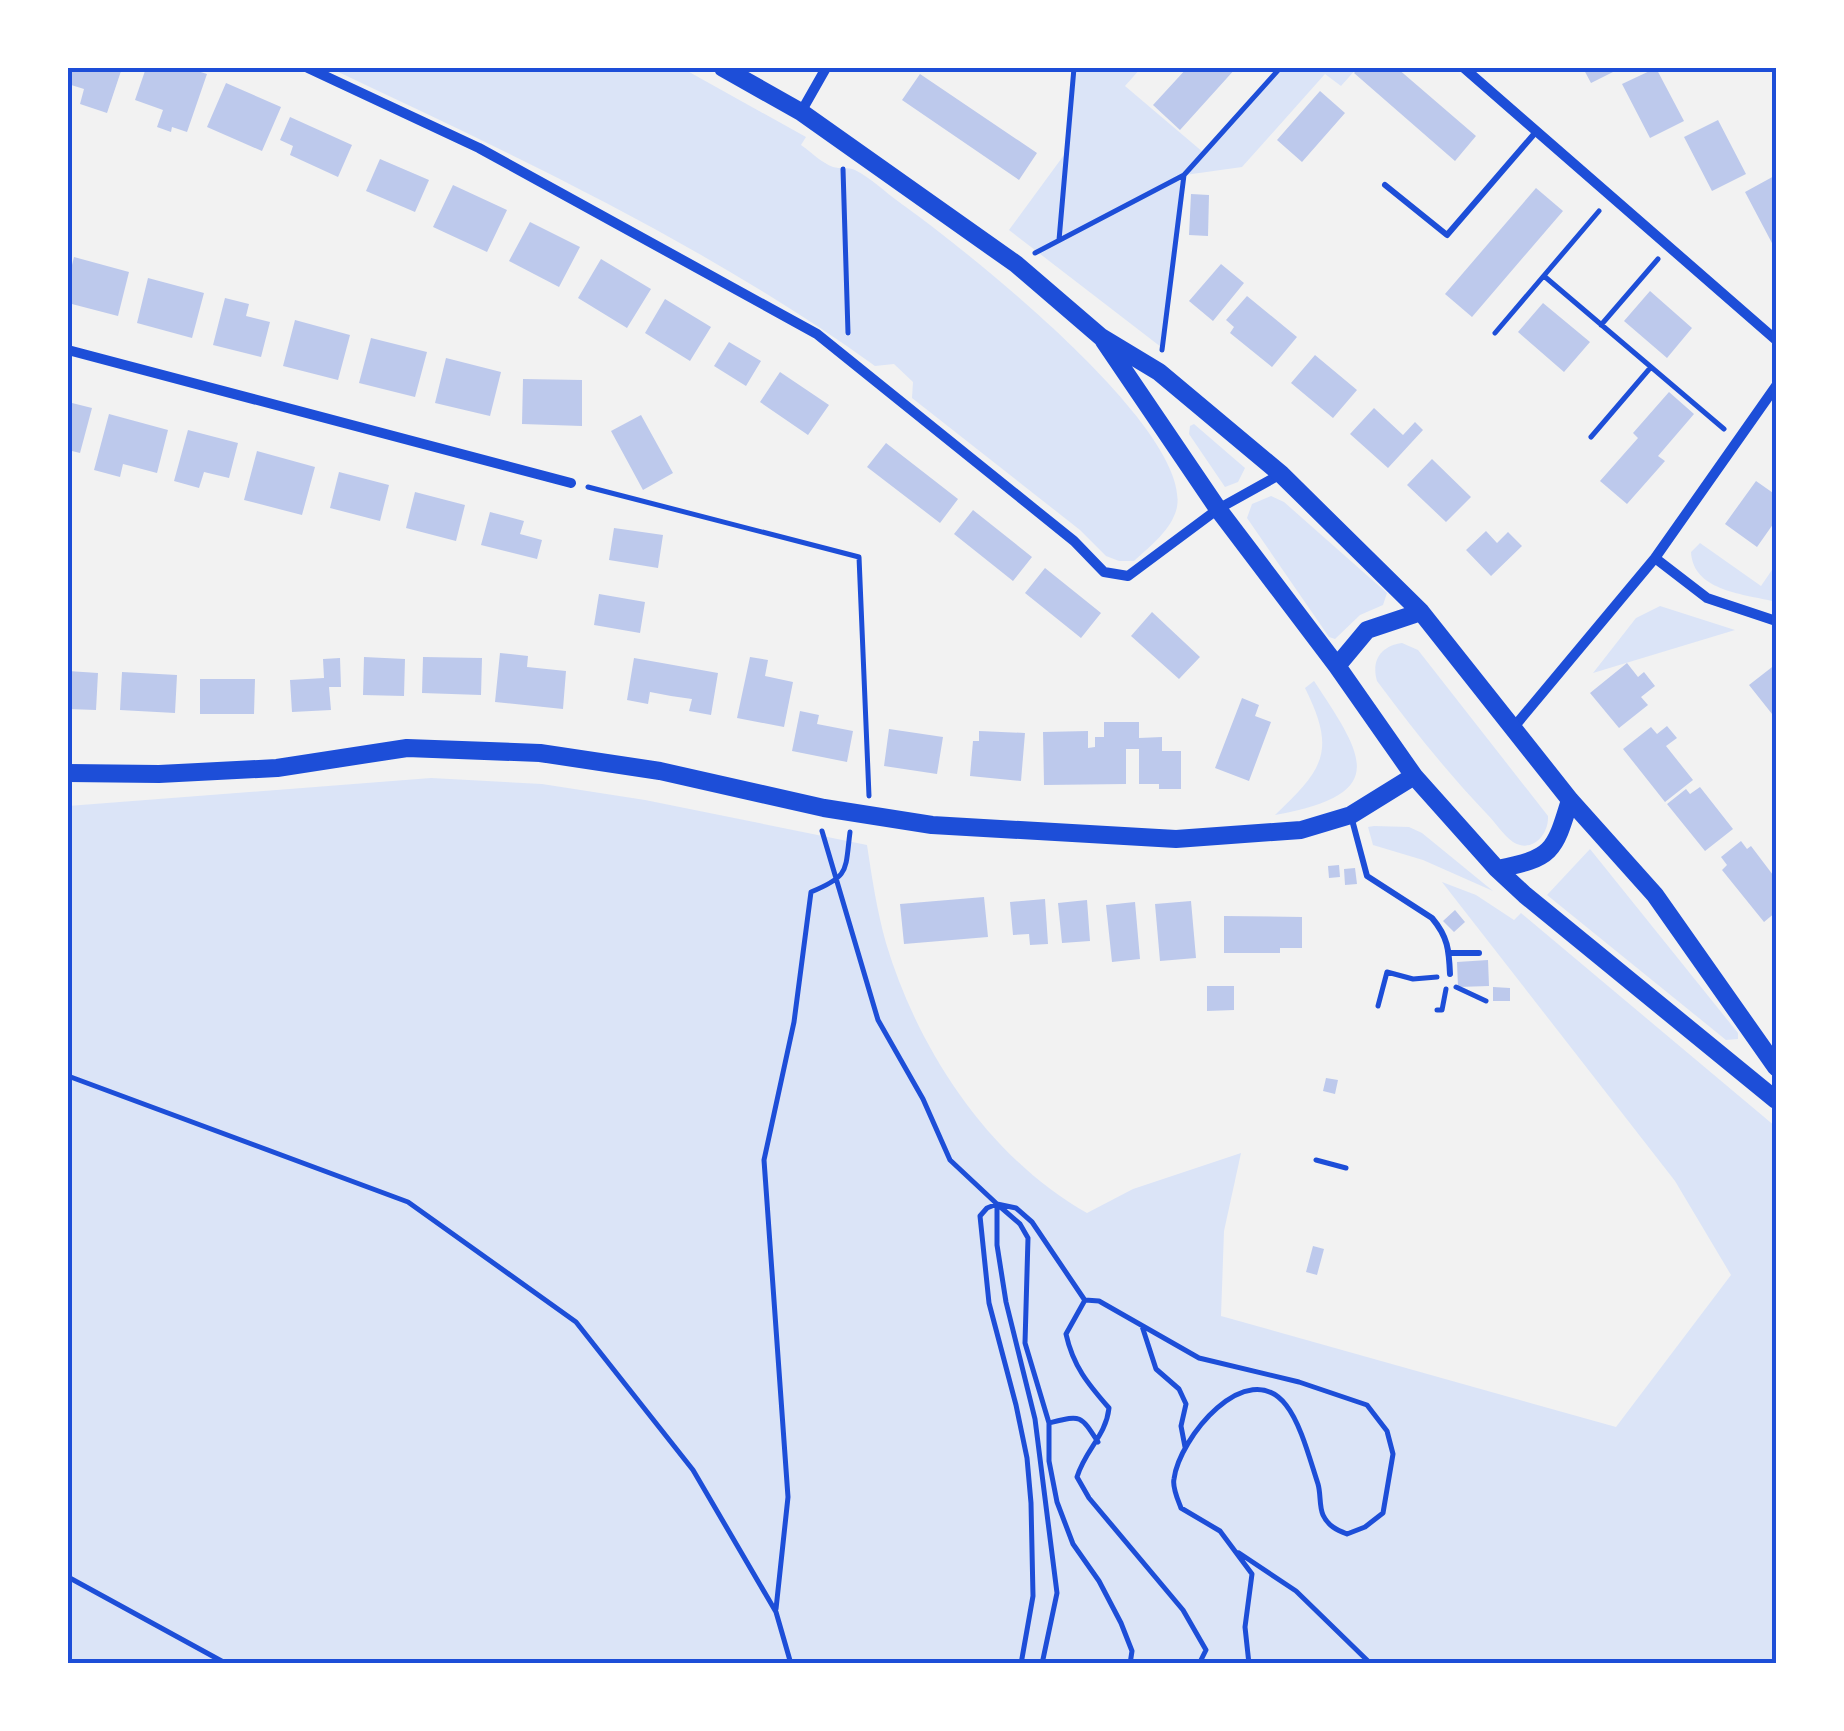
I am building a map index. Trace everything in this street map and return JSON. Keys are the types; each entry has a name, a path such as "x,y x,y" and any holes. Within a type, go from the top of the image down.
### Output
{"street":[{"path":"308,68 479,148 816,334 1074,542 1104,572 1128,576 1218,509 1281,474"},
{"path":"723,68 801,112 1016,264 1101,336 1159,372 1281,474 1421,612 1570,800 1655,894 1776,1067"},
{"path":"801,112 826,68"},
{"path":"1464,68 1776,340"},
{"path":"1101,336 1218,509 1337,666 1414,776 1496,869 1776,1100"},
{"path":"68,350 570,482"},
{"path":"1514,727 1655,558 1776,386"},
{"path":"1655,558 1707,598 1776,621"},
{"path":"1337,666 1367,630 1421,612"},
{"path":"68,773 159,774 277,768 407,748 540,754 660,771 824,808 932,825 1176,838 1300,830 1351,815 1414,776"},
{"path":"1496,869 1535,862 1558,842 1570,800"}],"lane":[{"path":"1385,185 1447,234 1535,132"},
{"path":"1351,815 1367,876 1432,918 1449,942 1449,978"},
{"path":"1449,953 1480,953"}],"path":[{"path":"1059,240 1074,68"},
{"path":"1016,264 1184,175 1280,68"},
{"path":"842,141 848,359"},
{"path":"1159,372 1184,175"},
{"path":"1495,333 1611,198"},
{"path":"1601,325 1668,247"},
{"path":"1544,276 1738,441"},
{"path":"1591,437 1651,367"},
{"path":"570,482 859,557 861,814 847,868 837,882 811,892 794,1022 764,1160 788,1498 776,1612"},
{"path":"824,808 822,837 878,1020 923,1099 950,1160 1020,1224 1028,1238 1025,1343 1050,1423 1049,1461 1057,1502 1073,1544 1099,1580 1121,1623 1132,1651 1130,1664"},
{"path":"1378,1006 1387,972"},
{"path":"1437,1010 1442,1010 1449,978"},
{"path":"68,1076 408,1202 576,1322 693,1470 776,1612 790,1664"},
{"path":"1316,1160 1346,1168"},
{"path":"997,1204 997,1245 1006,1302 1035,1419 1057,1594 1042,1664"},
{"path":"1021,1664 1033,1596 1032,1503 1016,1405 989,1303 980,1216 997,1204 1016,1208 1032,1222 1085,1300"},
{"path":"1085,1300 1099,1301 1199,1358 1299,1382 1368,1404 1387,1431 1393,1454 1383,1513 1364,1528 1347,1534 1333,1528 1323,1514 1319,1487 1298,1422 1283,1400 1265,1389 1236,1393 1204,1420 1186,1447 1172,1481 1181,1508 1220,1530 1252,1574 1245,1627 1249,1664"},
{"path":"1085,1300 1066,1334 1071,1358 1108,1408 1107,1423 1098,1442 1082,1458 1078,1477 1089,1498 1183,1610 1206,1650 1199,1664"},
{"path":"1142,1326 1156,1369 1179,1389 1186,1404 1181,1426 1186,1447"},
{"path":"1050,1423 1077,1416 1098,1442"},
{"path":"1235,1550 1296,1591 1370,1664"},
{"path":"68,1578 228,1664"}],"shaded area":[{"path":"330,68 682,68 806,137 801,145 825,163 867,177 971,257 1066,341 1112,387 1148,432 1172,473 1177,507 1170,523 1134,561 1106,556 1080,530 912,398 913,382 894,364 875,366 745,280 677,242 540,169"},
{"path":"1073,68 1141,68 1125,86 1204,153 1280,68 1357,68 1341,86 1325,74 1242,167 1185,175 1161,347 1009,230 1064,155"},
{"path":"1194,424 1245,468 1238,482 1225,487 1189,434"},
{"path":"1271,496 1284,502 1387,593 1383,605 1360,615 1335,639 1329,637 1247,518 1252,504"},
{"path":"1700,543 1761,586 1776,564 1776,602 1723,589 1701,576 1691,552"},
{"path":"1660,606 1735,630 1593,673 1636,618"},
{"path":"1402,643 1418,650 1548,816 1543,835 1533,844 1520,845 1506,836 1377,681 1375,667 1379,655"},
{"path":"1314,681 1346,731 1357,769 1351,784 1337,796 1275,815 1304,785 1320,758 1321,728 1305,688"},
{"path":"431,778 542,784 645,800 867,845 886,943 917,1023 962,1098 989,1132 1052,1190 1087,1213 1133,1189 1241,1153 1224,1231 1221,1316 1616,1427 1731,1275 1675,1181 1442,882 1476,895 1514,920 1521,913 1776,1127 1776,1663 68,1664 68,806"},
{"path":"1368,827 1409,827 1422,833 1493,891 1423,860 1373,845"},
{"path":"1590,849 1738,1033 1738,1039 1726,1040 1547,895"}],"building":[{"path":"68,68 122,68 107,113 80,104 84,89 68,84"},
{"path":"146,68 188,68 207,74 187,132 157,127 163,110 135,100"},
{"path":"1187,68 1236,68 1180,130 1153,105"},
{"path":"1359,68 1397,68 1476,136 1455,161 1354,73"},
{"path":"1583,68 1621,68 1591,83"},
{"path":"1656,68 1684,121 1650,138 1622,84"},
{"path":"920,74 1037,153 1019,180 902,100"},
{"path":"226,83 281,107 262,151 207,127"},
{"path":"1320,91 1345,113 1302,162 1277,140"},
{"path":"290,117 352,145 338,177 290,155 293,146 280,140"},
{"path":"1718,120 1746,174 1712,191 1684,137"},
{"path":"380,159 429,180 415,212 366,191"},
{"path":"1776,175 1776,243 1773,245 1745,192"},
{"path":"453,185 507,210 487,252 433,227"},
{"path":"1536,188 1563,211 1472,317 1445,294"},
{"path":"1191,194 1209,195 1208,236 1189,235"},
{"path":"530,222 580,247 559,287 509,261"},
{"path":"74,257 129,272 118,316 68,303"},
{"path":"601,259 651,289 627,328 578,298"},
{"path":"1221,264 1244,283 1213,321 1189,301"},
{"path":"148,278 204,293 192,338 137,323"},
{"path":"1650,291 1692,328 1667,358 1624,321"},
{"path":"1247,296 1297,337 1272,367 1230,333 1234,327 1226,320"},
{"path":"225,298 249,304 246,316 270,322 261,357 213,345"},
{"path":"665,299 711,327 690,361 645,333"},
{"path":"1543,303 1590,342 1564,372 1518,332"},
{"path":"295,320 350,335 338,380 283,366"},
{"path":"371,338 427,352 415,397 359,383"},
{"path":"729,342 761,361 746,386 714,366"},
{"path":"1315,355 1357,390 1333,418 1291,383"},
{"path":"446,358 501,372 490,416 435,403"},
{"path":"780,372 829,405 808,435 760,402"},
{"path":"523,379 582,380 582,426 522,424"},
{"path":"1669,392 1694,414 1658,456 1665,461 1627,504 1600,481 1638,438 1633,433"},
{"path":"68,402 92,408 80,453 68,450"},
{"path":"1374,408 1403,435 1415,422 1423,430 1388,468 1350,434"},
{"path":"109,414 168,430 157,473 123,464 120,477 94,470"},
{"path":"641,415 673,473 643,490 611,431"},
{"path":"188,430 238,443 229,478 204,472 199,488 174,481"},
{"path":"886,443 958,499 940,523 867,467"},
{"path":"257,451 315,467 302,515 244,500"},
{"path":"1432,459 1471,497 1446,522 1407,485"},
{"path":"339,472 389,485 380,521 330,508"},
{"path":"1756,481 1776,495 1776,520 1757,547 1725,524"},
{"path":"415,492 465,505 456,541 406,528"},
{"path":"973,510 1032,557 1013,581 954,534"},
{"path":"490,512 524,521 520,534 542,540 537,559 481,545"},
{"path":"614,528 663,535 658,568 609,560"},
{"path":"1486,531 1497,543 1508,532 1522,546 1491,576 1466,550"},
{"path":"1045,568 1101,613 1081,638 1025,593"},
{"path":"599,594 645,602 640,633 594,625"},
{"path":"1152,612 1200,657 1179,679 1131,636"},
{"path":"500,653 528,656 527,667 566,671 563,709 495,702"},
{"path":"364,657 405,659 404,696 363,695"},
{"path":"423,657 482,658 481,695 422,693"},
{"path":"750,657 768,660 765,676 793,682 784,727 737,718"},
{"path":"340,658 341,687 329,687 331,710 292,712 290,680 324,678 323,659"},
{"path":"634,658 718,673 711,715 689,711 692,699 650,692 648,704 627,700"},
{"path":"1627,663 1638,677 1644,672 1655,686 1641,697 1648,705 1619,728 1590,693"},
{"path":"1776,664 1776,719 1749,685"},
{"path":"68,671 98,673 96,710 68,709"},
{"path":"122,672 177,675 175,713 120,710"},
{"path":"200,679 255,679 254,714 200,714"},
{"path":"1242,698 1259,705 1255,716 1271,722 1249,781 1215,768"},
{"path":"800,711 819,715 817,724 853,731 847,762 792,751"},
{"path":"1104,722 1139,722 1139,738 1162,737 1162,751 1181,751 1181,789 1139,784 1139,749 1126,749 1126,784 1044,785 1043,732 1088,731 1088,748 1095,747 1095,737 1104,737"},
{"path":"1667,726 1677,738 1666,746 1693,780 1665,802 1623,749 1651,727 1657,734"},
{"path":"889,729 943,737 937,774 884,766"},
{"path":"979,731 1025,733 1021,781 970,776 973,741 979,741"},
{"path":"1700,787 1733,829 1705,851 1667,804 1686,789 1690,794"},
{"path":"1741,841 1747,849 1751,846 1776,879 1776,912 1764,922 1722,870 1727,865 1721,857"},
{"path":"1339,865 1340,877 1329,878 1328,866"},
{"path":"1355,868 1357,884 1345,885 1344,869"},
{"path":"984,897 988,937 904,944 900,904"},
{"path":"1045,899 1048,944 1030,945 1029,934 1013,935 1010,902"},
{"path":"1087,900 1090,941 1062,943 1058,903"},
{"path":"1191,901 1196,958 1160,961 1155,904"},
{"path":"1135,902 1140,959 1112,962 1106,905"},
{"path":"1455,910 1465,922 1454,932 1443,921"},
{"path":"1224,916 1302,917 1302,948 1280,948 1280,953 1224,953"},
{"path":"1488,960 1489,986 1458,987 1457,962"},
{"path":"1207,986 1234,986 1234,1010 1207,1011"},
{"path":"1493,987 1510,988 1510,1001 1493,1001"},
{"path":"1326,1078 1338,1080 1335,1094 1323,1091"},
{"path":"1313,1246 1324,1249 1317,1275 1306,1272"}]}
